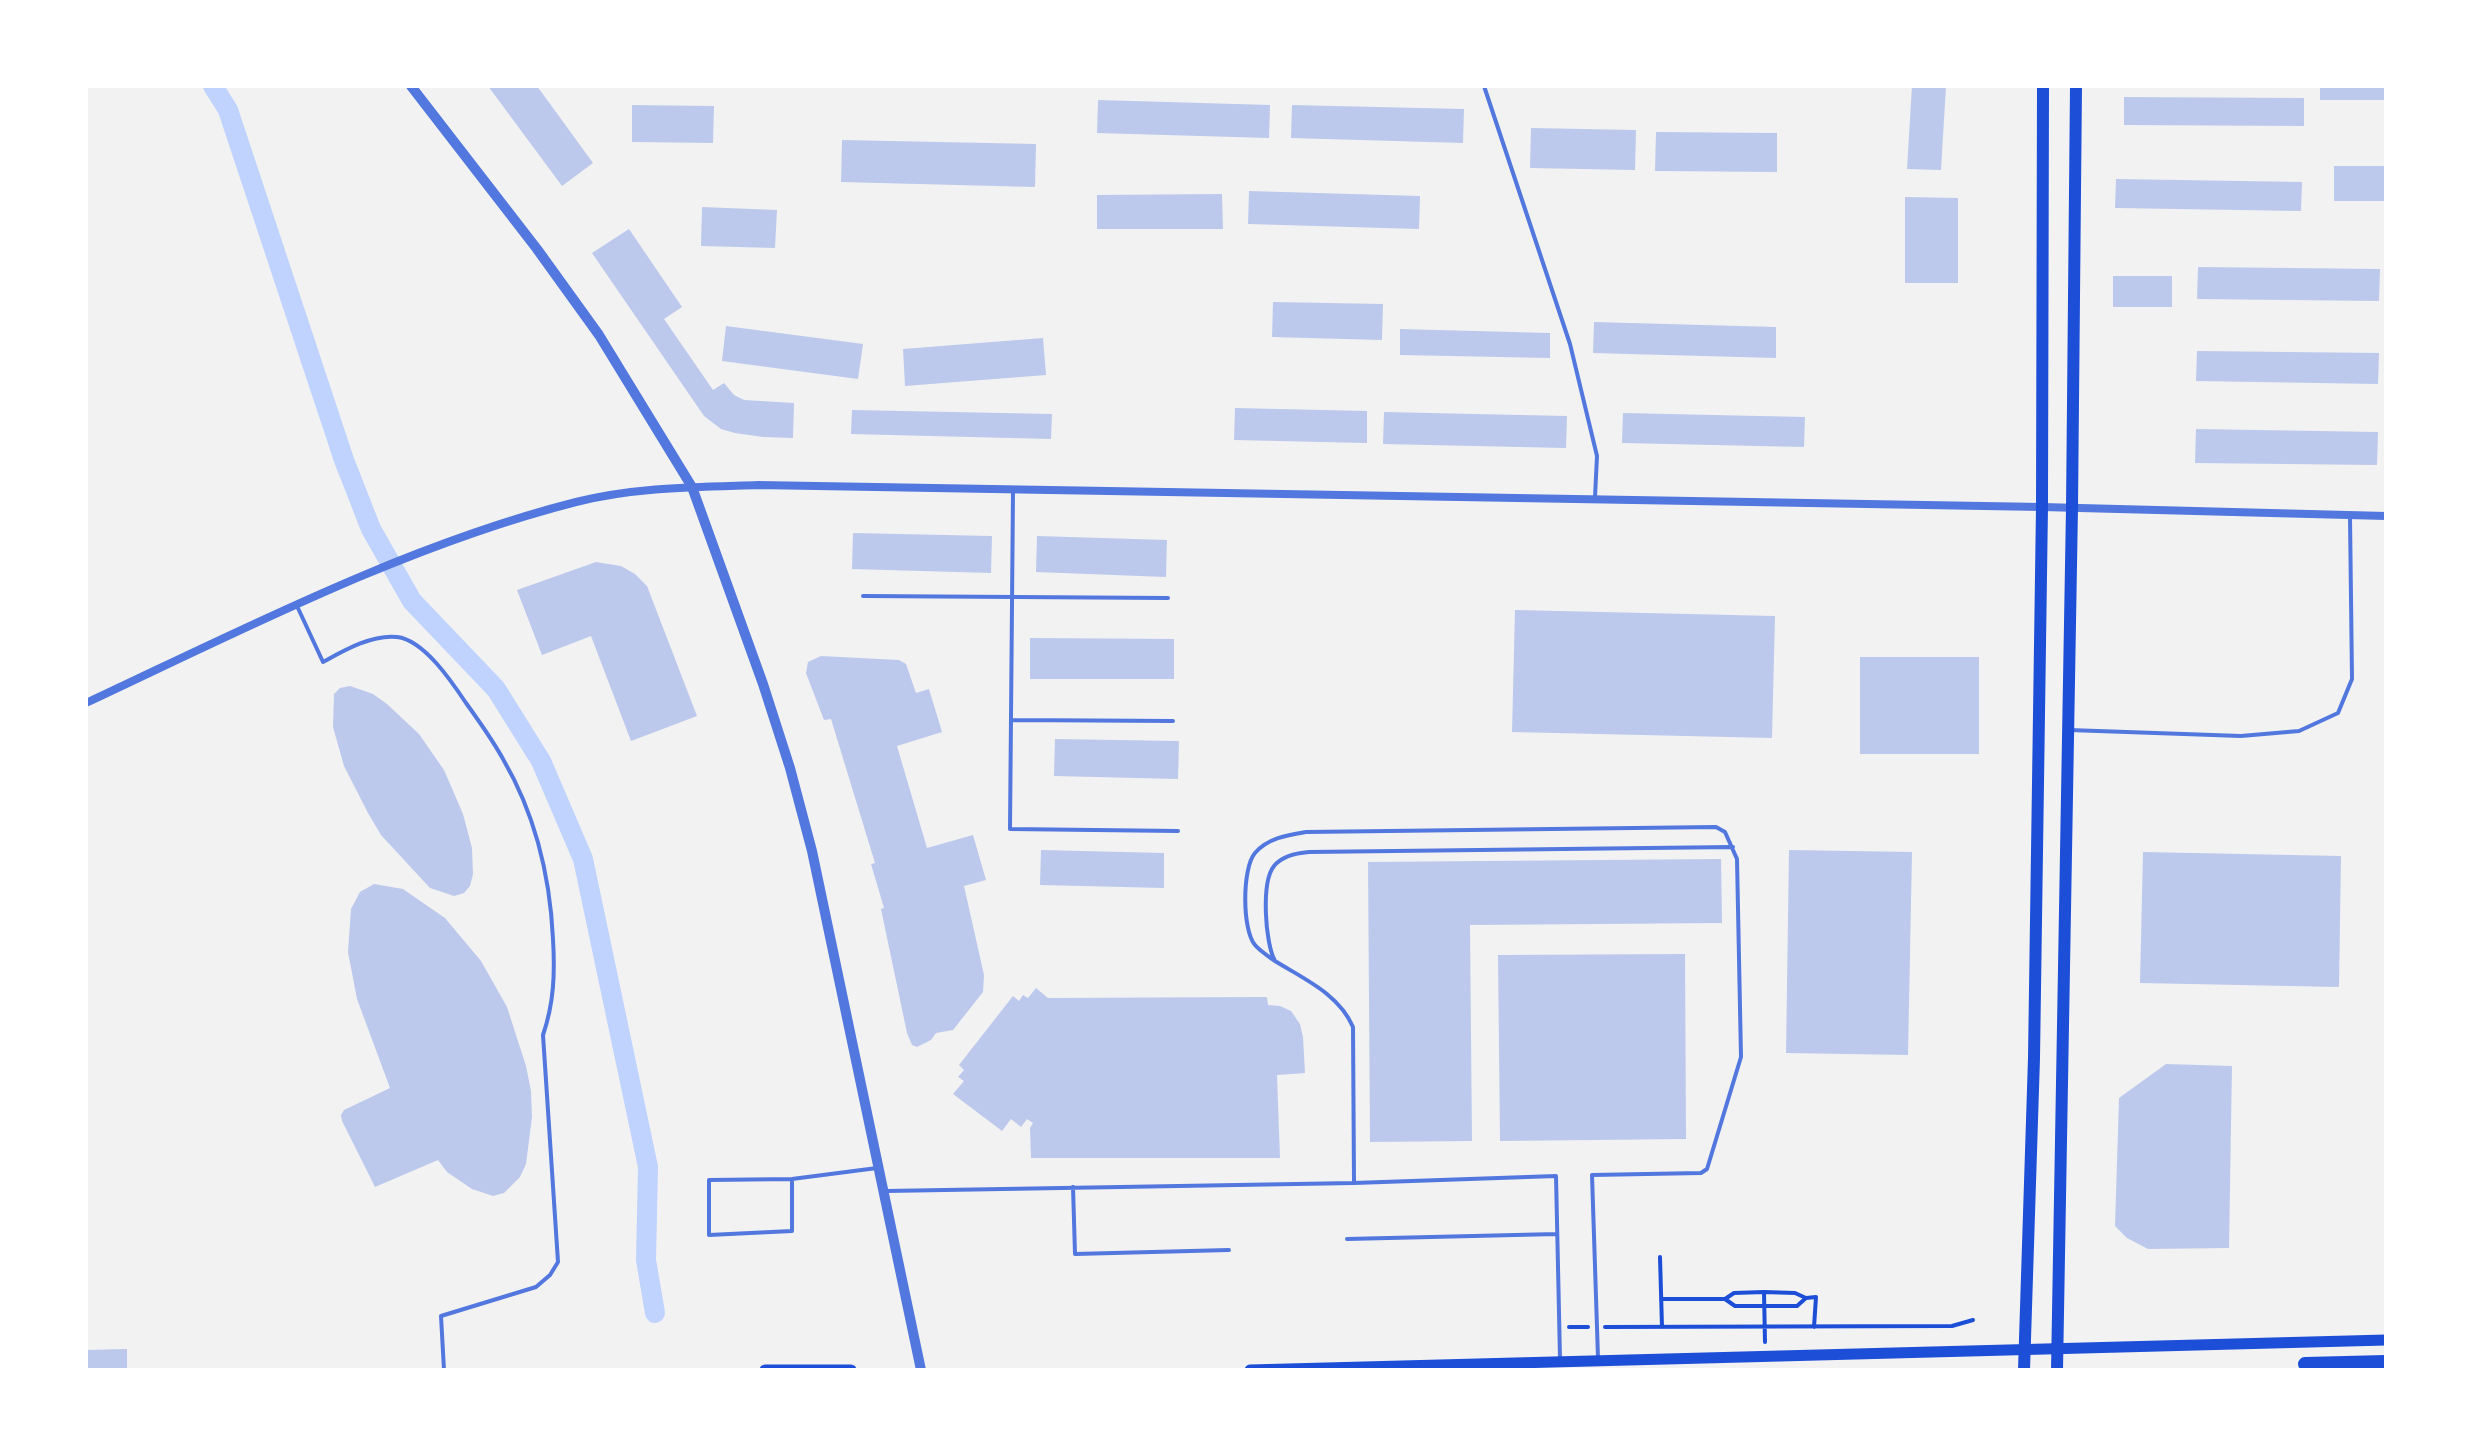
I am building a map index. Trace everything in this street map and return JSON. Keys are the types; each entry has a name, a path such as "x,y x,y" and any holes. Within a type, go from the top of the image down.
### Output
{"highway":[{"path":"2305,1364 2386,1362"}],"main road":[{"path":"2024,1370 2034,1058 2042,507 2043,86"},
{"path":"2057,1370 2076,86"},
{"path":"1250,1370 2386,1340"},
{"path":"765,1370 851,1370"}],"street":[{"path":"411,86 599,335 692,487 743,622 790,768 812,851 921,1370"},
{"path":"86,703 421,553 578,501 692,487 758,485 1013,489 2386,516"}],"lane":[{"path":"1484,86 1570,344 1597,456 1595,499"},
{"path":"1013,489 1010,829 1178,831"},
{"path":"2068,730 2241,736 2299,731 2338,713 2352,679 2350,515"},
{"path":"863,596 1168,598"},
{"path":"297,606 323,662 359,645 397,637 412,643 429,656 460,693 504,759 534,829 545,866 551,910 554,985 551,1012 543,1035 558,1262 550,1275 536,1287 441,1316 444,1370"},
{"path":"1011,720 1173,721"},
{"path":"1354,1183 1353,1027 1347,1013 1329,995 1253,944 1246,914 1247,872 1253,855 1267,843 1285,835 1306,832 1716,827 1725,832 1737,859 1741,1057 1707,1169 1701,1173 1592,1175 1598,1360"},
{"path":"1275,961 1267,940 1268,882 1272,868 1280,860 1297,853 1733,847"},
{"path":"792,1179 792,1231 709,1235 709,1180 792,1179 879,1167"},
{"path":"884,1191 1354,1183 1556,1176 1560,1361"},
{"path":"1073,1187 1075,1254 1229,1250"},
{"path":"1347,1239 1557,1234"}],"path":[{"path":"1660,1257 1662,1327"},
{"path":"1764,1292 1765,1344"},
{"path":"1661,1299 1725,1299 1734,1293 1795,1293 1806,1298 1816,1297 1814,1327"},
{"path":"1725,1299 1735,1306 1797,1306 1806,1298"},
{"path":"1559,1327 1952,1326 1973,1320"}],"building":[{"path":"488,86 537,86 593,163 562,186"},
{"path":"1912,86 1946,86 1941,170 1907,169"},
{"path":"2320,86 2386,86 2386,100 2320,100"},
{"path":"2124,97 2304,98 2304,126 2124,125"},
{"path":"1098,100 1270,105 1269,138 1097,133"},
{"path":"632,105 714,106 713,143 632,142"},
{"path":"1292,105 1464,109 1463,143 1291,138"},
{"path":"1531,128 1636,130 1635,170 1530,168"},
{"path":"1656,132 1777,133 1777,172 1655,171"},
{"path":"842,140 1036,144 1035,187 841,182"},
{"path":"2334,166 2386,166 2386,201 2334,201"},
{"path":"2116,179 2302,182 2301,211 2115,208"},
{"path":"1249,191 1420,196 1419,229 1248,224"},
{"path":"1222,194 1223,229 1097,229 1097,195"},
{"path":"1905,197 1958,198 1958,283 1905,283"},
{"path":"702,207 777,210 775,248 701,246"},
{"path":"629,229 682,307 664,319 713,390 724,383 734,395 744,400 794,403 793,438 735,433 721,429 704,416 592,253"},
{"path":"2198,267 2380,269 2379,301 2197,299"},
{"path":"2113,276 2172,276 2172,307 2113,307"},
{"path":"1273,302 1383,304 1382,340 1272,337"},
{"path":"1594,322 1776,327 1776,358 1593,353"},
{"path":"726,326 863,344 858,379 722,361"},
{"path":"1400,329 1550,333 1550,358 1400,355"},
{"path":"1043,338 1046,375 905,386 903,349"},
{"path":"2197,351 2379,353 2378,384 2196,381"},
{"path":"1235,408 1367,411 1367,443 1234,440"},
{"path":"852,410 1052,414 1051,439 851,434"},
{"path":"1384,412 1567,416 1566,448 1383,444"},
{"path":"1623,413 1805,417 1804,447 1622,443"},
{"path":"2196,429 2378,432 2377,465 2195,463"},
{"path":"853,533 992,536 991,573 852,569"},
{"path":"1037,536 1167,540 1166,577 1036,572"},
{"path":"596,562 621,566 647,586 697,716 631,741 591,636 542,655 517,590"},
{"path":"1515,610 1775,616 1772,738 1512,732"},
{"path":"1030,638 1174,639 1174,679 1030,679"},
{"path":"821,656 899,660 906,664 916,693 929,689 942,732 897,746 927,848 973,835 986,880 964,886 984,975 983,992 953,1030 936,1033 931,1040 917,1047 912,1045 907,1033 881,909 884,908 871,864 875,863 831,719 824,720 806,673 808,662"},
{"path":"1860,657 1979,657 1979,754 1860,754"},
{"path":"350,686 373,694 387,704 419,734 444,770 463,814 472,848 473,874 470,886 464,893 454,896 430,888 381,835 368,813 344,766 333,727 334,694 340,688"},
{"path":"1055,739 1179,741 1178,779 1054,776"},
{"path":"1041,850 1164,853 1164,888 1040,885"},
{"path":"1789,850 1912,852 1908,1055 1786,1053"},
{"path":"2143,852 2341,856 2339,987 2140,983"},
{"path":"1721,859 1722,923 1470,925 1472,1141 1370,1142 1368,862"},
{"path":"374,884 403,889 445,918 481,961 507,1007 526,1066 532,1117 526,1164 520,1177 504,1193 493,1196 472,1189 447,1172 438,1160 375,1187 342,1121 344,1110 390,1088 357,999 348,952 351,909 360,892"},
{"path":"1685,954 1686,1139 1500,1141 1498,955"},
{"path":"1036,988 1048,998 1267,997 1268,1005 1291,1011 1300,1024 1303,1037 1305,1073 1277,1075 1280,1158 1031,1158 1030,1128 1033,1123 1027,1119 1021,1127 1011,1119 1002,1131 953,1094 964,1081 958,1077 964,1070 959,1065 1013,996 1019,1001 1023,995 1028,998"},
{"path":"2166,1064 2232,1066 2229,1248 2148,1249 2127,1238 2115,1226 2119,1098"},
{"path":"127,1349 127,1370 86,1370 86,1350"}],"waterway":[{"path":"213,86 228,110 344,460 371,529 412,601 496,689 541,761 583,859 648,1167 646,1260 655,1313"}]}
